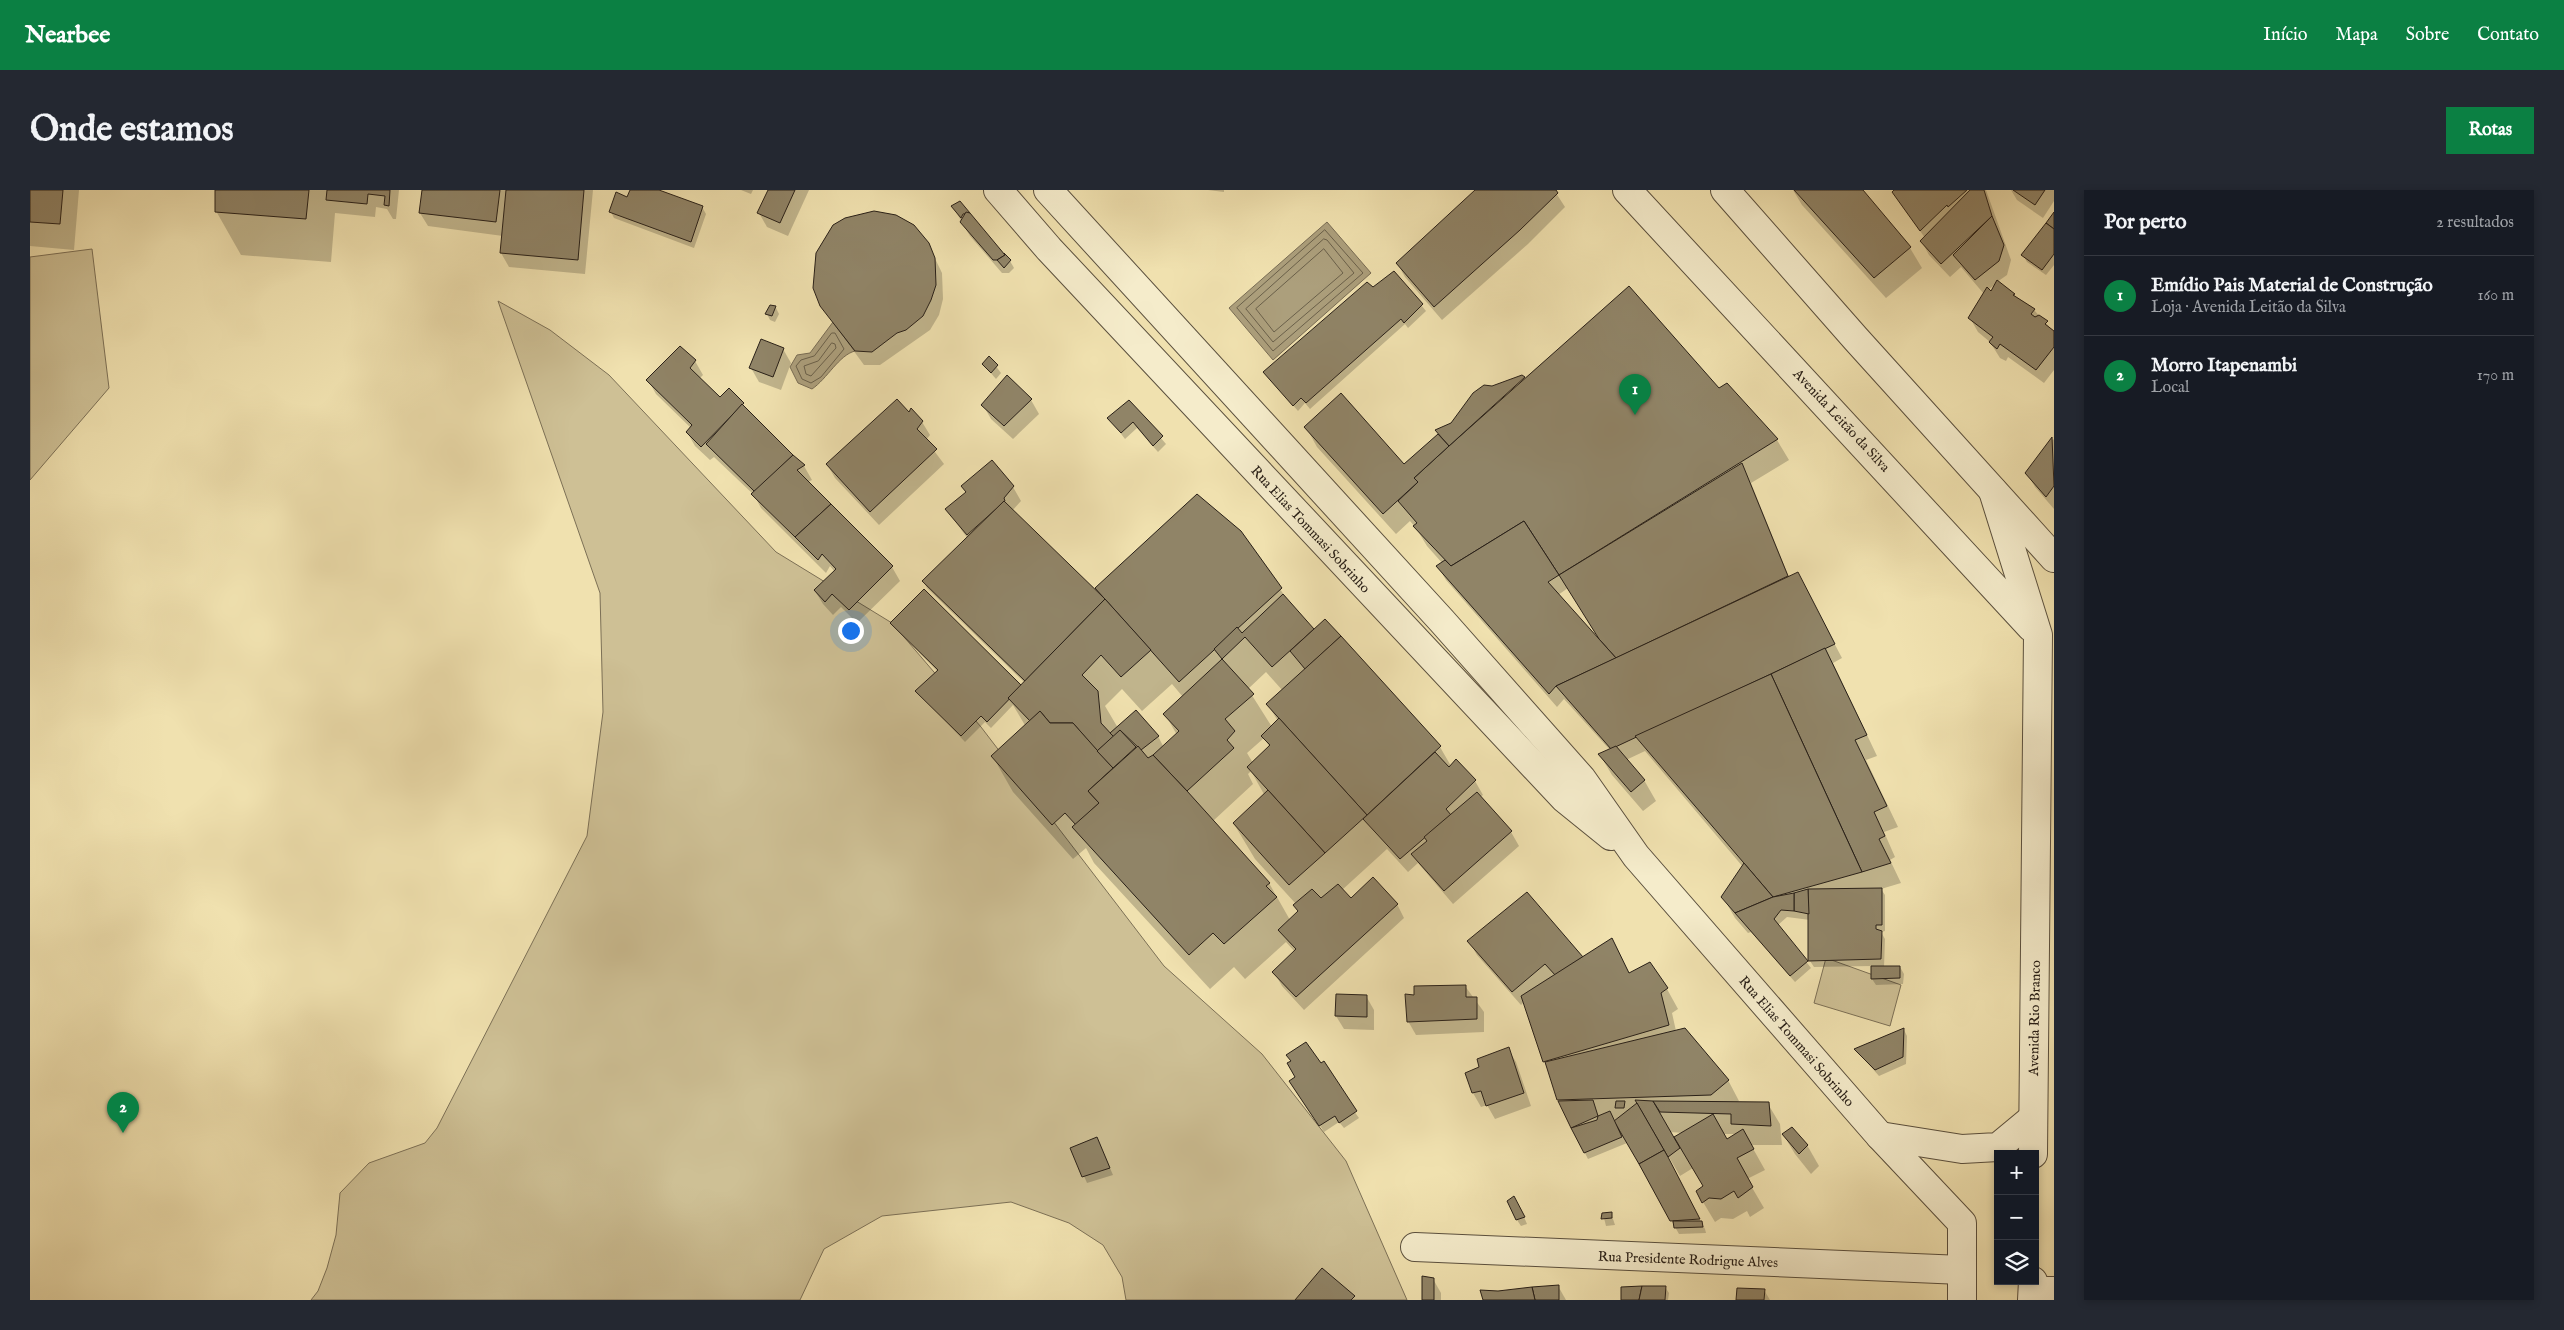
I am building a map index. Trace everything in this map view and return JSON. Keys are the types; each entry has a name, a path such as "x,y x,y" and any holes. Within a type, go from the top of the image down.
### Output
{"street":[{"name":"Rua Elias Tommasi Sobrinho","path":"998,190 1056,256 1564,798 1636,856"},
{"name":"Rua Elias Tommasi Sobrinho","path":"1048,190 1436,615 1576,772 1636,856 1880,1136 1962,1223 1962,1270"},
{"name":"Avenida Leitão da Silva","path":"1627,190 2046,644"},
{"path":"1725,190 2054,558"},
{"name":"Avenida Rio Branco","path":"1992,490 2046,644 2038,733 2033,1150"},
{"name":"Avenida Rio Branco","path":"2038,733 2041,719 2054,704"},
{"path":"1880,1136 1962,1149 1998,1146 2033,1118"},
{"name":"Rua Presidente Rodrigue Alves","path":"1415,1248 1962,1270"},
{"path":"1962,1270 1962,1300"}],"shaded area":[{"path":"92,249 109,388 30,480 30,257"},
{"path":"498,301 550,330 609,375 776,552 892,623 981,727 1164,966 1262,1054 1346,1161 1407,1300 1126,1300 1122,1277 1103,1245 1069,1223 1011,1202 882,1216 824,1249 800,1300 311,1300 318,1291 327,1268 336,1235 340,1193 369,1163 425,1143 437,1128 587,836 603,712 600,593"},
{"path":"1826,958 1901,985 1890,1026 1814,1003"}],"water":[{"path":"1327,222 1371,273 1273,360 1229,308"},
{"path":"833,322 855,351 849,353 838,362 812,389 798,383 790,367 797,355 810,353"}],"building":[{"path":"30,190 63,190 60,224 30,222"},
{"path":"215,190 309,190 306,219 215,212"},
{"path":"327,190 390,190 389,206 384,205 385,196 368,194 367,204 326,200"},
{"path":"422,190 500,190 496,222 419,213"},
{"path":"506,190 584,190 578,260 500,253"},
{"path":"630,190 659,190 703,206 691,242 609,212 616,192 627,197"},
{"path":"768,190 795,190 780,223 757,213"},
{"path":"1475,190 1556,190 1558,193 1520,230 1434,307 1396,263"},
{"path":"1794,190 1863,190 1911,247 1874,278"},
{"path":"1894,190 1967,190 1948,207 1947,205 1920,231 1892,192"},
{"path":"1970,190 1984,190 1992,216 1941,264 1920,241"},
{"path":"2013,190 2045,190 2035,205"},
{"path":"960,201 970,213 963,214 961,218 951,206"},
{"path":"874,211 896,215 914,225 929,243 935,258 936,285 923,316 906,330 897,333 872,352 855,351 820,306 813,288 816,253 833,225 845,218"},
{"path":"966,212 970,213 1005,255 997,260 993,260 960,222"},
{"path":"2054,212 2054,229 2046,223"},
{"path":"1992,216 2004,245 1999,261 1975,280 1953,255"},
{"path":"2046,223 2054,229 2054,254 2042,270 2021,255"},
{"path":"1004,253 1011,260 1004,268 997,260 1005,255"},
{"path":"1394,271 1423,304 1404,323 1401,319 1306,403 1301,398 1293,406 1263,372 1367,282 1373,287"},
{"path":"1997,280 2015,294 2013,295 2035,309 2031,314 2035,317 2039,315 2048,321 2045,324 2054,331 2054,347 2036,370 2000,344 1997,349 1989,342 1993,337 1968,318 1987,287 1991,291"},
{"path":"1629,286 1719,388 1727,383 1778,439 1559,575 1524,521 1451,566 1413,526 1417,523 1398,501 1418,482 1414,478"},
{"path":"770,305 776,306 772,316 765,314"},
{"path":"761,339 784,348 773,377 749,368"},
{"path":"680,346 696,360 690,368 720,397 729,388 744,403 701,447 686,432 692,425 646,380"},
{"path":"989,356 998,365 991,373 982,364"},
{"path":"1007,375 1032,399 1004,426 981,405"},
{"path":"1522,375 1525,377 1449,446 1435,430 1451,423 1473,393 1484,385 1492,386"},
{"path":"1341,393 1404,464 1438,434 1449,446 1414,478 1418,482 1383,514 1304,427"},
{"path":"897,399 909,412 911,408 923,421 917,429 937,449 870,512 826,464"},
{"path":"1129,400 1163,436 1153,446 1133,422 1121,433 1107,418"},
{"path":"742,404 793,455 755,492 706,444"},
{"path":"2052,437 2054,486 2046,497 2025,473"},
{"path":"793,455 805,465 797,470 831,504 795,537 751,494"},
{"path":"992,460 1014,486 1004,498 1005,501 967,535 945,509 966,492 961,486"},
{"path":"1742,463 1788,576 1616,658 1599,639 1559,575"},
{"path":"1197,494 1241,531 1282,588 1179,682 1095,588"},
{"path":"1004,501 1105,599 1025,681 922,581"},
{"path":"831,504 893,566 849,610 832,594 825,602 814,590 836,569 822,554 818,560 795,537"},
{"path":"1524,521 1559,575 1548,582 1616,658 1556,686 1549,694 1436,566 1445,560 1451,566"},
{"path":"1798,572 1835,644 1611,749 1556,686"},
{"path":"924,589 1022,686 987,722 981,716 961,736 915,691 938,670 890,623"},
{"path":"1283,594 1314,629 1272,667 1245,637 1222,659 1214,649 1237,627 1242,633"},
{"path":"1105,599 1151,650 1121,677 1101,655 1082,675 1098,691 1101,723 1114,737 1097,751 1073,723 1050,723 1040,711 1030,721 1008,698"},
{"path":"1325,619 1341,636 1305,669 1290,651"},
{"path":"1341,636 1441,746 1367,815 1266,704"},
{"path":"1825,648 1867,735 1855,740 1887,806 1874,812 1885,836 1879,839 1891,863 1862,872 1771,674"},
{"path":"1222,659 1254,694 1225,719 1235,731 1227,740 1234,748 1187,791 1153,755 1179,731 1163,714"},
{"path":"1771,674 1862,872 1773,897 1635,736"},
{"path":"1136,710 1159,736 1141,750 1120,730 1114,737 1110,733"},
{"path":"1040,711 1050,723 1073,723 1113,768 1088,791 1099,803 1076,825 1065,813 1052,825 991,756"},
{"path":"1279,718 1367,815 1325,853 1247,767 1270,745 1261,736"},
{"path":"1120,730 1136,747 1113,768 1097,751"},
{"path":"1138,746 1148,758 1153,755 1187,791 1270,883 1266,886 1277,897 1224,944 1213,933 1189,955 1072,827 1099,803 1088,791"},
{"path":"1616,746 1645,780 1631,792 1598,754"},
{"path":"1435,752 1449,767 1456,759 1476,780 1446,809 1451,815 1400,859 1363,819"},
{"path":"1268,790 1325,853 1289,885 1233,823"},
{"path":"1477,792 1512,831 1444,891 1411,854 1427,841 1424,837"},
{"path":"1744,863 1773,897 1735,913 1721,897"},
{"path":"1373,877 1398,904 1296,997 1272,972 1296,949 1278,930 1298,911 1293,905 1312,889 1321,898 1338,884 1351,898"},
{"path":"1882,888 1882,925 1876,925 1876,929 1882,931 1881,959 1808,961 1808,889"},
{"path":"1808,889 1809,914 1794,911 1794,893"},
{"path":"1527,892 1583,957 1556,976 1545,964 1512,992 1467,941"},
{"path":"1794,893 1794,911 1781,910 1774,919 1808,961 1790,976 1735,913 1773,897"},
{"path":"1612,938 1629,973 1650,962 1668,988 1661,993 1669,1025 1543,1062 1521,996"},
{"path":"1871,966 1900,966 1900,978 1871,979"},
{"path":"1466,985 1466,997 1477,997 1477,1019 1407,1022 1405,994 1414,995 1414,986"},
{"path":"1336,994 1367,995 1367,1017 1335,1016"},
{"path":"1685,1028 1729,1080 1711,1095 1557,1100 1545,1062"},
{"path":"1904,1028 1903,1057 1875,1070 1854,1049"},
{"path":"1306,1042 1321,1063 1324,1061 1357,1111 1339,1123 1335,1116 1319,1126 1289,1081 1295,1077 1287,1063 1291,1061 1286,1055"},
{"path":"1509,1047 1524,1093 1486,1106 1481,1091 1472,1093 1465,1073 1479,1067 1477,1059"},
{"path":"1593,1100 1598,1116 1571,1128 1558,1101"},
{"path":"1635,1100 1653,1101 1680,1148 1668,1157"},
{"path":"1616,1101 1625,1101 1624,1108 1615,1108"},
{"path":"1653,1101 1769,1102 1771,1126 1731,1124 1731,1114 1660,1112"},
{"path":"1637,1103 1664,1150 1639,1164 1614,1121"},
{"path":"1610,1111 1622,1137 1584,1153 1571,1128 1597,1120 1598,1116"},
{"path":"1713,1114 1727,1139 1743,1129 1754,1149 1737,1158 1753,1187 1738,1198 1734,1191 1721,1199 1709,1198 1702,1203 1696,1191 1703,1186 1674,1137"},
{"path":"1792,1127 1808,1145 1799,1154 1782,1134"},
{"path":"1097,1137 1110,1168 1082,1177 1070,1148"},
{"path":"1664,1150 1700,1219 1670,1221 1639,1164"},
{"path":"1514,1196 1525,1217 1516,1220 1507,1201"},
{"path":"1612,1212 1612,1218 1601,1219 1602,1213"},
{"path":"1673,1221 1702,1221 1703,1227 1674,1228"},
{"path":"1322,1268 1355,1296 1351,1300 1295,1300"},
{"path":"1422,1276 1434,1278 1434,1300 1422,1300"},
{"path":"1559,1285 1559,1300 1535,1300 1532,1287"},
{"path":"1642,1286 1639,1300 1621,1300 1621,1287"},
{"path":"1642,1286 1666,1286 1665,1300 1639,1300"},
{"path":"1532,1287 1535,1300 1483,1300 1480,1290 1498,1291"},
{"path":"1737,1288 1765,1289 1764,1300 1736,1300"}],"place":[{"name":"Emídio Pais Material de Construção","path":"1635,415"},
{"name":"Morro Itapenambi","path":"123,1133"}]}
